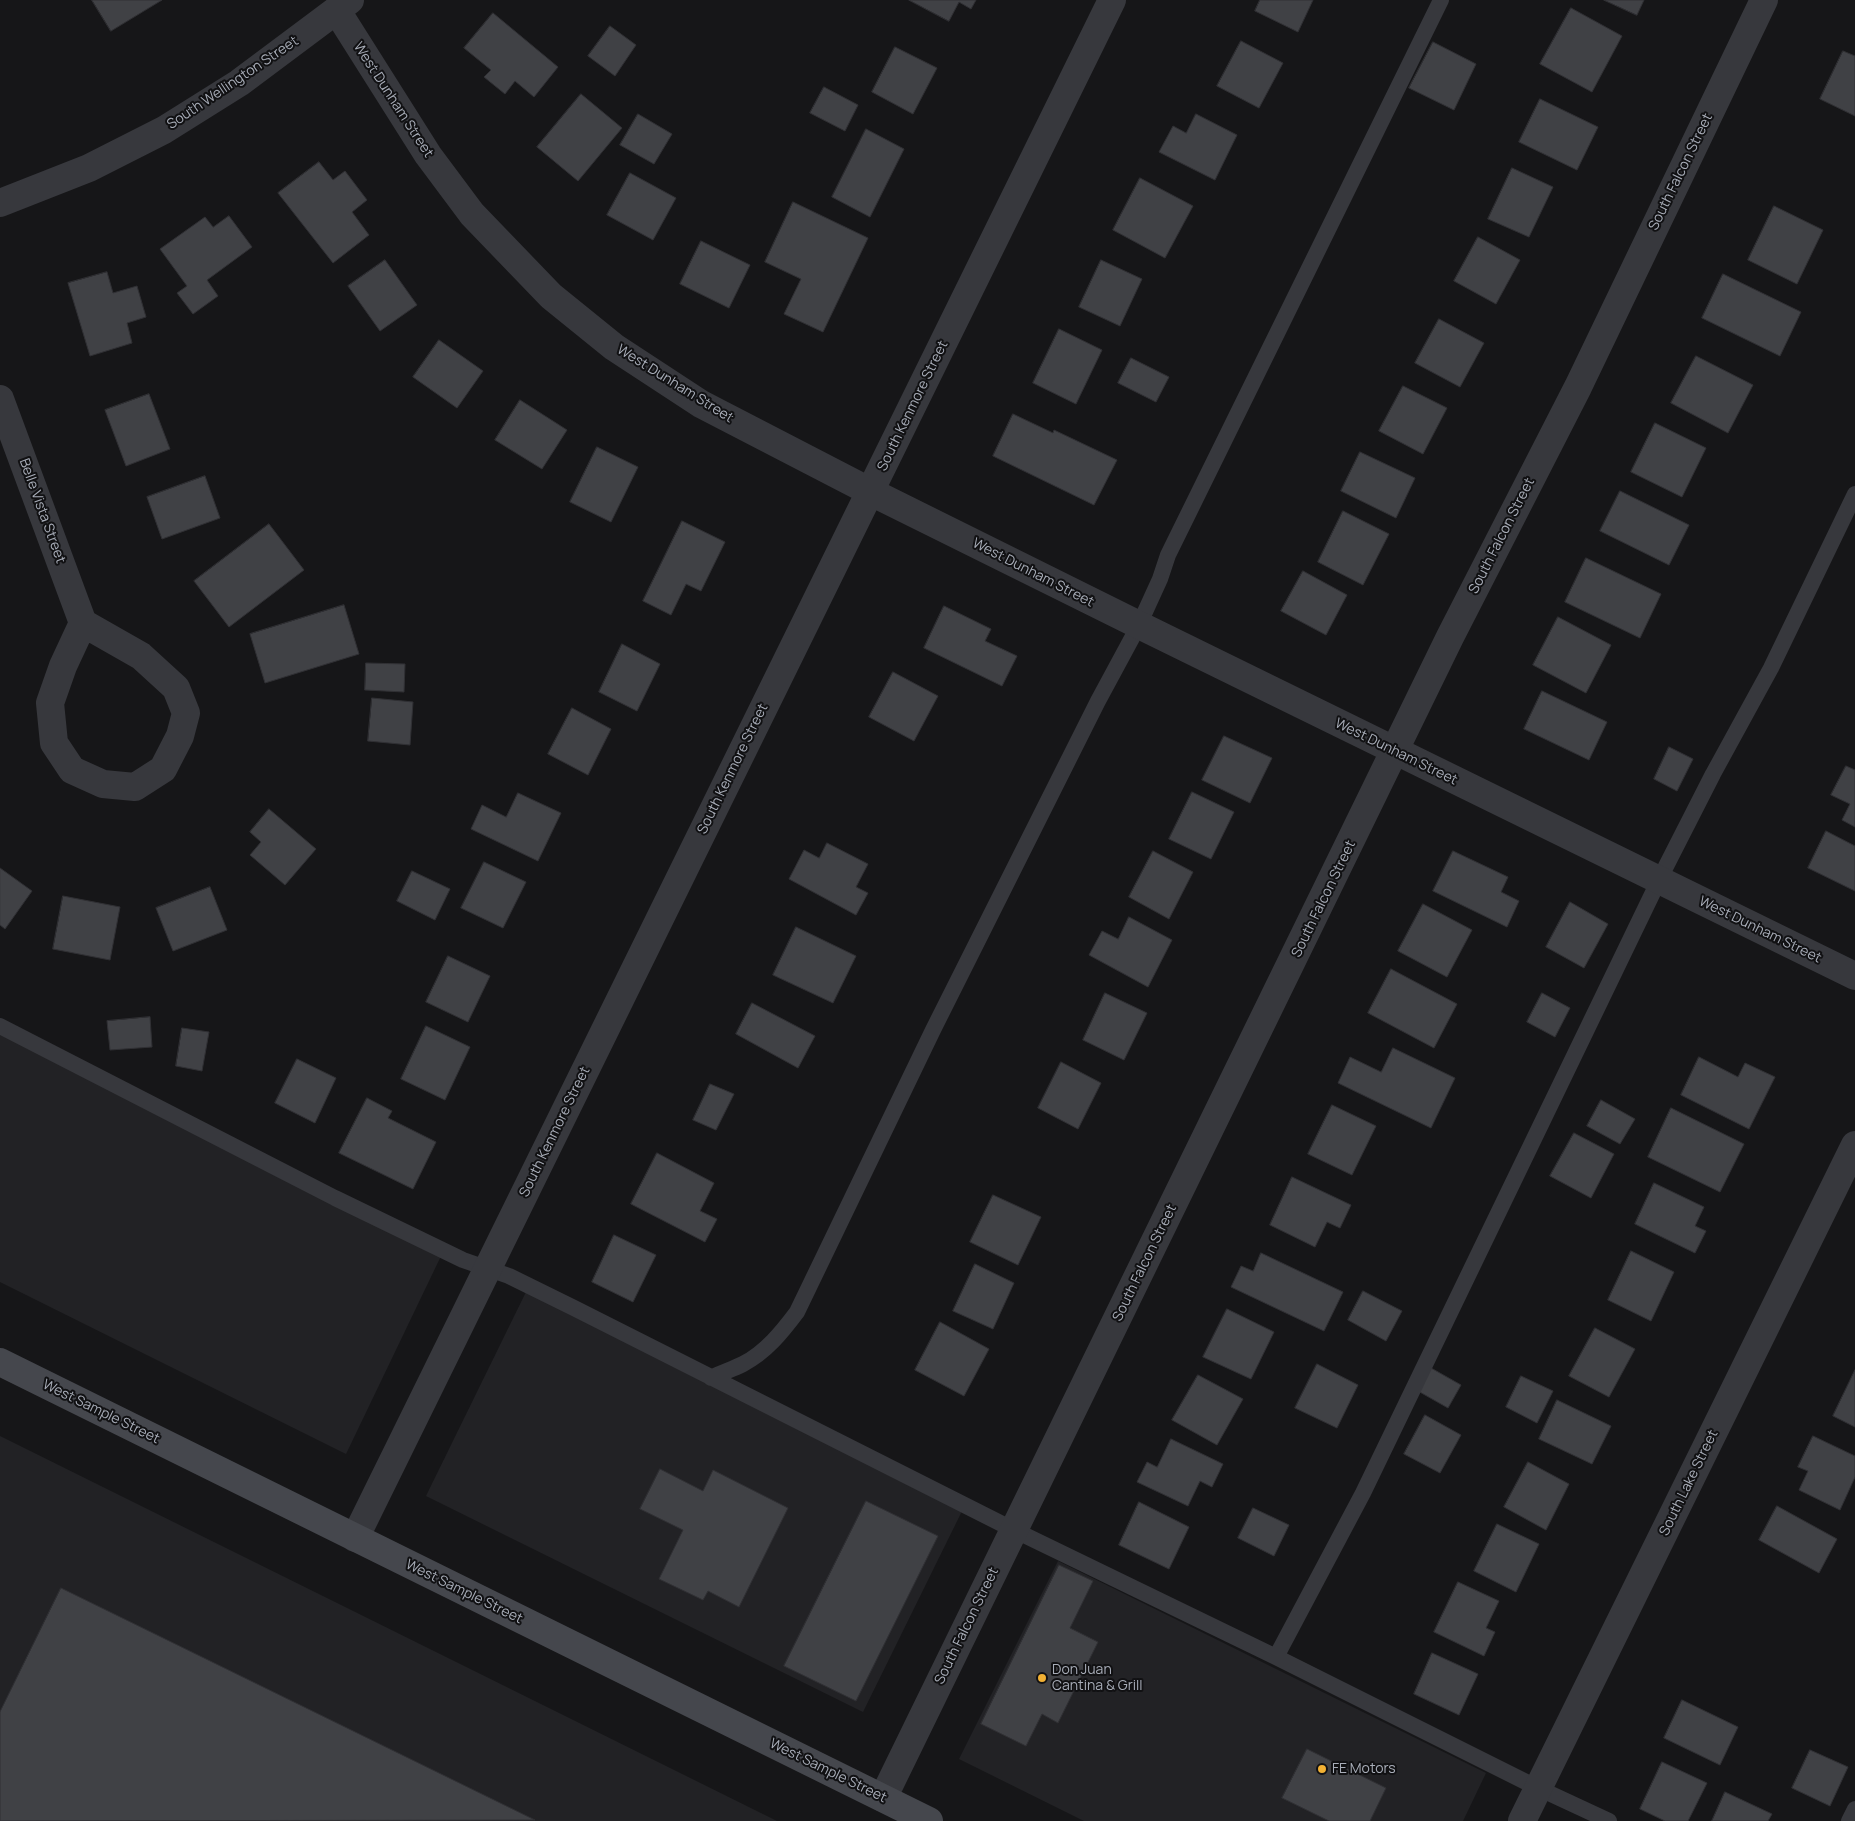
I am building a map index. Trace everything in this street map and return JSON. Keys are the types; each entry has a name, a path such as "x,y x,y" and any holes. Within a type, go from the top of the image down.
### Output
{"main road":[{"name":"West Sample Street","path":"0,1362 929,1821"}],"street":[{"name":"South Kenmore Street","path":"355,1538 1112,0"},
{"name":"South Falcon Street","path":"883,1798 1396,752 1450,637 1578,386 1764,0"},
{"name":"West Dunham Street","path":"344,6 428,155 472,214 551,296 614,347 702,404 871,492 1139,625 1855,976"},
{"name":"South Wellington Street","path":"0,203 89,168 164,130 239,83 344,6"},
{"name":"Belle Vista Street","path":"0,400 83,623"},
{"path":"83,623 141,656 176,688 186,713 180,736 163,769 135,787 103,784 72,770 54,743 50,703 63,666 83,623"},
{"name":"South Lake Street","path":"1522,1821 1855,1145"}],"lane":[{"path":"711,1378 744,1363 764,1349 782,1332 797,1312 942,1012 1098,701 1139,625 1160,579 1168,556 1441,0"},
{"path":"1276,1657 1363,1493 1659,880 1713,774 1771,668 1855,494"},
{"path":"0,1026 335,1198 463,1260 509,1276 1014,1530 1276,1657 1538,1788 1609,1821"},
{"path":"1849,1821 1855,1809"}],"shaded area":[{"path":"0,1034 441,1256 346,1454 0,1282"},
{"path":"526,1292 963,1509 863,1712 426,1496"},
{"path":"0,1436 119,1495 777,1821 0,1821"},
{"path":"1058,1561 1486,1773 1463,1821 1084,1821 959,1759"}],"building":[{"path":"92,0 162,0 111,31"},
{"path":"909,0 976,0 971,9 959,2 949,21"},
{"path":"1260,0 1313,0 1298,32 1255,11"},
{"path":"1604,0 1644,0 1637,15"},
{"path":"1571,8 1622,36 1592,92 1540,64"},
{"path":"493,13 558,67 534,97 515,81 505,94 484,77 491,70 464,48"},
{"path":"610,26 636,45 615,76 588,56"},
{"path":"1241,41 1283,63 1259,108 1217,86"},
{"path":"1433,42 1476,64 1454,110 1409,88"},
{"path":"895,47 937,68 913,114 872,92"},
{"path":"1843,51 1855,56 1855,116 1820,99"},
{"path":"824,87 858,105 845,131 810,113"},
{"path":"581,94 622,128 578,181 537,147"},
{"path":"1540,99 1598,127 1577,170 1519,142"},
{"path":"638,114 672,134 654,164 620,145"},
{"path":"1196,114 1237,135 1215,180 1159,152 1173,126 1186,133"},
{"path":"866,129 904,149 870,217 832,197"},
{"path":"319,162 333,180 345,171 367,200 352,212 369,235 333,263 278,193"},
{"path":"1512,168 1553,187 1529,237 1488,219"},
{"path":"630,173 676,198 653,240 607,215"},
{"path":"1140,178 1193,206 1165,258 1113,230"},
{"path":"793,202 868,238 823,332 784,314 801,279 765,262"},
{"path":"1774,206 1823,230 1797,284 1748,260"},
{"path":"229,216 252,247 207,280 218,296 193,314 177,293 187,286 160,249 205,217 213,227"},
{"path":"1478,237 1520,260 1496,304 1454,281"},
{"path":"701,241 750,265 729,308 680,284"},
{"path":"385,260 417,305 380,331 348,286"},
{"path":"1101,260 1142,279 1120,326 1079,307"},
{"path":"107,272 113,293 137,286 146,317 127,323 132,343 90,356 68,283"},
{"path":"1723,274 1801,312 1780,356 1702,318"},
{"path":"1439,319 1484,343 1460,387 1415,363"},
{"path":"1059,329 1102,350 1076,404 1033,383"},
{"path":"439,340 483,371 457,408 413,377"},
{"path":"1696,356 1753,385 1728,433 1671,403"},
{"path":"1131,358 1169,377 1156,402 1118,383"},
{"path":"1403,386 1447,408 1423,454 1379,431"},
{"path":"149,394 170,449 126,466 105,410"},
{"path":"520,400 567,430 542,469 495,440"},
{"path":"1013,414 1053,433 1054,430 1117,460 1094,505 993,456"},
{"path":"1655,423 1706,448 1682,497 1631,472"},
{"path":"597,447 638,467 611,522 570,502"},
{"path":"1360,452 1415,478 1396,518 1341,491"},
{"path":"205,476 220,518 162,539 147,497"},
{"path":"1620,491 1689,525 1669,565 1600,531"},
{"path":"1343,511 1389,534 1363,585 1318,562"},
{"path":"682,521 725,542 701,591 686,584 671,615 643,601"},
{"path":"269,524 304,570 229,627 194,581"},
{"path":"1586,558 1661,594 1640,638 1565,602"},
{"path":"1303,571 1347,595 1326,635 1281,611"},
{"path":"344,605 359,654 265,683 250,634"},
{"path":"944,606 991,629 985,641 1017,656 1002,686 924,648"},
{"path":"1558,617 1611,645 1586,693 1533,665"},
{"path":"622,644 660,664 637,711 599,692"},
{"path":"366,663 405,664 404,692 365,690"},
{"path":"893,672 938,696 914,741 869,717"},
{"path":"1542,691 1607,722 1589,760 1524,729"},
{"path":"372,698 413,702 410,745 368,741"},
{"path":"572,708 611,729 588,775 548,754"},
{"path":"1224,736 1272,758 1250,803 1202,780"},
{"path":"1669,747 1693,759 1677,791 1654,779"},
{"path":"1846,766 1855,770 1855,827 1842,820 1850,804 1831,795"},
{"path":"1192,792 1234,812 1211,859 1169,839"},
{"path":"518,793 561,813 538,861 471,829 482,805 506,817"},
{"path":"269,809 316,849 285,885 250,855 261,842 250,832"},
{"path":"1826,831 1855,846 1855,891 1808,868"},
{"path":"827,843 868,864 856,887 868,893 856,915 789,879 804,850 819,858"},
{"path":"1153,851 1193,872 1169,919 1129,897"},
{"path":"1453,851 1508,877 1501,892 1519,901 1507,927 1433,891"},
{"path":"484,862 526,882 503,928 461,908"},
{"path":"0,868 32,891 5,929 0,925"},
{"path":"412,871 450,889 435,920 397,901"},
{"path":"210,887 227,930 173,951 156,908"},
{"path":"63,896 120,907 110,960 53,949"},
{"path":"1570,902 1608,924 1584,968 1546,947"},
{"path":"1423,904 1472,930 1447,977 1398,951"},
{"path":"1129,917 1172,940 1148,987 1089,955 1102,931 1118,939"},
{"path":"796,927 856,956 833,1003 773,975"},
{"path":"448,956 490,976 468,1022 426,1002"},
{"path":"1391,969 1457,1004 1434,1048 1368,1013"},
{"path":"1105,993 1147,1013 1124,1060 1083,1040"},
{"path":"1542,993 1570,1008 1555,1037 1527,1022"},
{"path":"752,1003 815,1036 798,1068 736,1034"},
{"path":"150,1017 152,1047 110,1050 107,1021"},
{"path":"426,1026 470,1047 445,1100 401,1079"},
{"path":"182,1028 209,1032 202,1071 176,1066"},
{"path":"1393,1048 1455,1078 1431,1128 1338,1083 1350,1057 1381,1072"},
{"path":"1699,1057 1738,1077 1745,1063 1775,1077 1749,1129 1681,1095"},
{"path":"297,1059 336,1078 315,1123 275,1103"},
{"path":"1061,1062 1101,1083 1078,1129 1038,1108"},
{"path":"710,1084 734,1094 716,1130 693,1120"},
{"path":"367,1098 392,1111 388,1118 436,1142 413,1189 339,1153"},
{"path":"1601,1100 1635,1119 1620,1144 1587,1126"},
{"path":"1332,1105 1376,1126 1352,1175 1308,1154"},
{"path":"1671,1108 1744,1144 1720,1192 1648,1157"},
{"path":"1574,1133 1614,1154 1591,1198 1550,1176"},
{"path":"657,1153 714,1183 700,1211 717,1219 705,1242 631,1204"},
{"path":"1292,1177 1351,1205 1340,1228 1327,1222 1315,1247 1270,1225"},
{"path":"1654,1183 1704,1207 1695,1226 1706,1231 1695,1253 1635,1224"},
{"path":"993,1195 1041,1217 1018,1265 970,1242"},
{"path":"614,1235 656,1255 633,1302 592,1282"},
{"path":"1631,1251 1674,1272 1651,1321 1608,1300"},
{"path":"1261,1253 1343,1292 1324,1331 1231,1287 1241,1266 1253,1271"},
{"path":"975,1264 1014,1283 993,1329 953,1311"},
{"path":"1363,1291 1402,1311 1386,1341 1348,1320"},
{"path":"1227,1309 1274,1332 1251,1379 1203,1357"},
{"path":"940,1322 989,1349 964,1396 915,1370"},
{"path":"1595,1328 1635,1349 1609,1397 1569,1376"},
{"path":"1317,1364 1358,1385 1337,1428 1295,1408"},
{"path":"1431,1368 1461,1385 1448,1408 1418,1391"},
{"path":"1855,1370 1855,1427 1833,1416"},
{"path":"1198,1375 1243,1399 1217,1445 1172,1420"},
{"path":"1521,1376 1553,1391 1537,1423 1506,1407"},
{"path":"1557,1400 1611,1426 1592,1464 1539,1439"},
{"path":"1425,1415 1461,1435 1440,1473 1404,1454"},
{"path":"1813,1436 1855,1456 1855,1477 1840,1510 1799,1490 1808,1471 1798,1467"},
{"path":"1171,1439 1223,1464 1212,1487 1200,1481 1188,1506 1137,1482 1147,1462 1157,1467"},
{"path":"1528,1462 1569,1484 1546,1530 1504,1507"},
{"path":"660,1469 703,1491 713,1470 788,1508 739,1607 708,1591 703,1600 659,1579 683,1530 640,1509"},
{"path":"866,1501 938,1536 856,1701 784,1666"},
{"path":"1139,1502 1189,1527 1169,1569 1119,1545"},
{"path":"1777,1506 1837,1539 1819,1573 1759,1540"},
{"path":"1253,1508 1289,1525 1274,1556 1238,1538"},
{"path":"1497,1524 1539,1544 1516,1592 1474,1571"},
{"name":"Don Juan Cantina & Grill","path":"1059,1565 1093,1581 1070,1628 1098,1642 1058,1723 1042,1714 1026,1746 981,1724"},
{"path":"1458,1582 1499,1601 1486,1628 1495,1632 1484,1656 1434,1632"},
{"path":"61,1588 535,1820 0,1821 0,1712"},
{"path":"1432,1653 1478,1674 1459,1715 1414,1694"},
{"path":"1682,1700 1738,1727 1720,1765 1664,1738"},
{"name":"FE Motors","path":"1307,1749 1386,1788 1370,1821 1329,1821 1282,1798"},
{"path":"1810,1750 1848,1767 1830,1806 1792,1788"},
{"path":"1662,1762 1707,1783 1688,1821 1665,1821 1640,1809"},
{"path":"1725,1792 1772,1814 1768,1821 1712,1821"}],"place":[{"name":"Don Juan Cantina & Grill","path":"1042,1678"},
{"name":"FE Motors","path":"1322,1769"}]}
